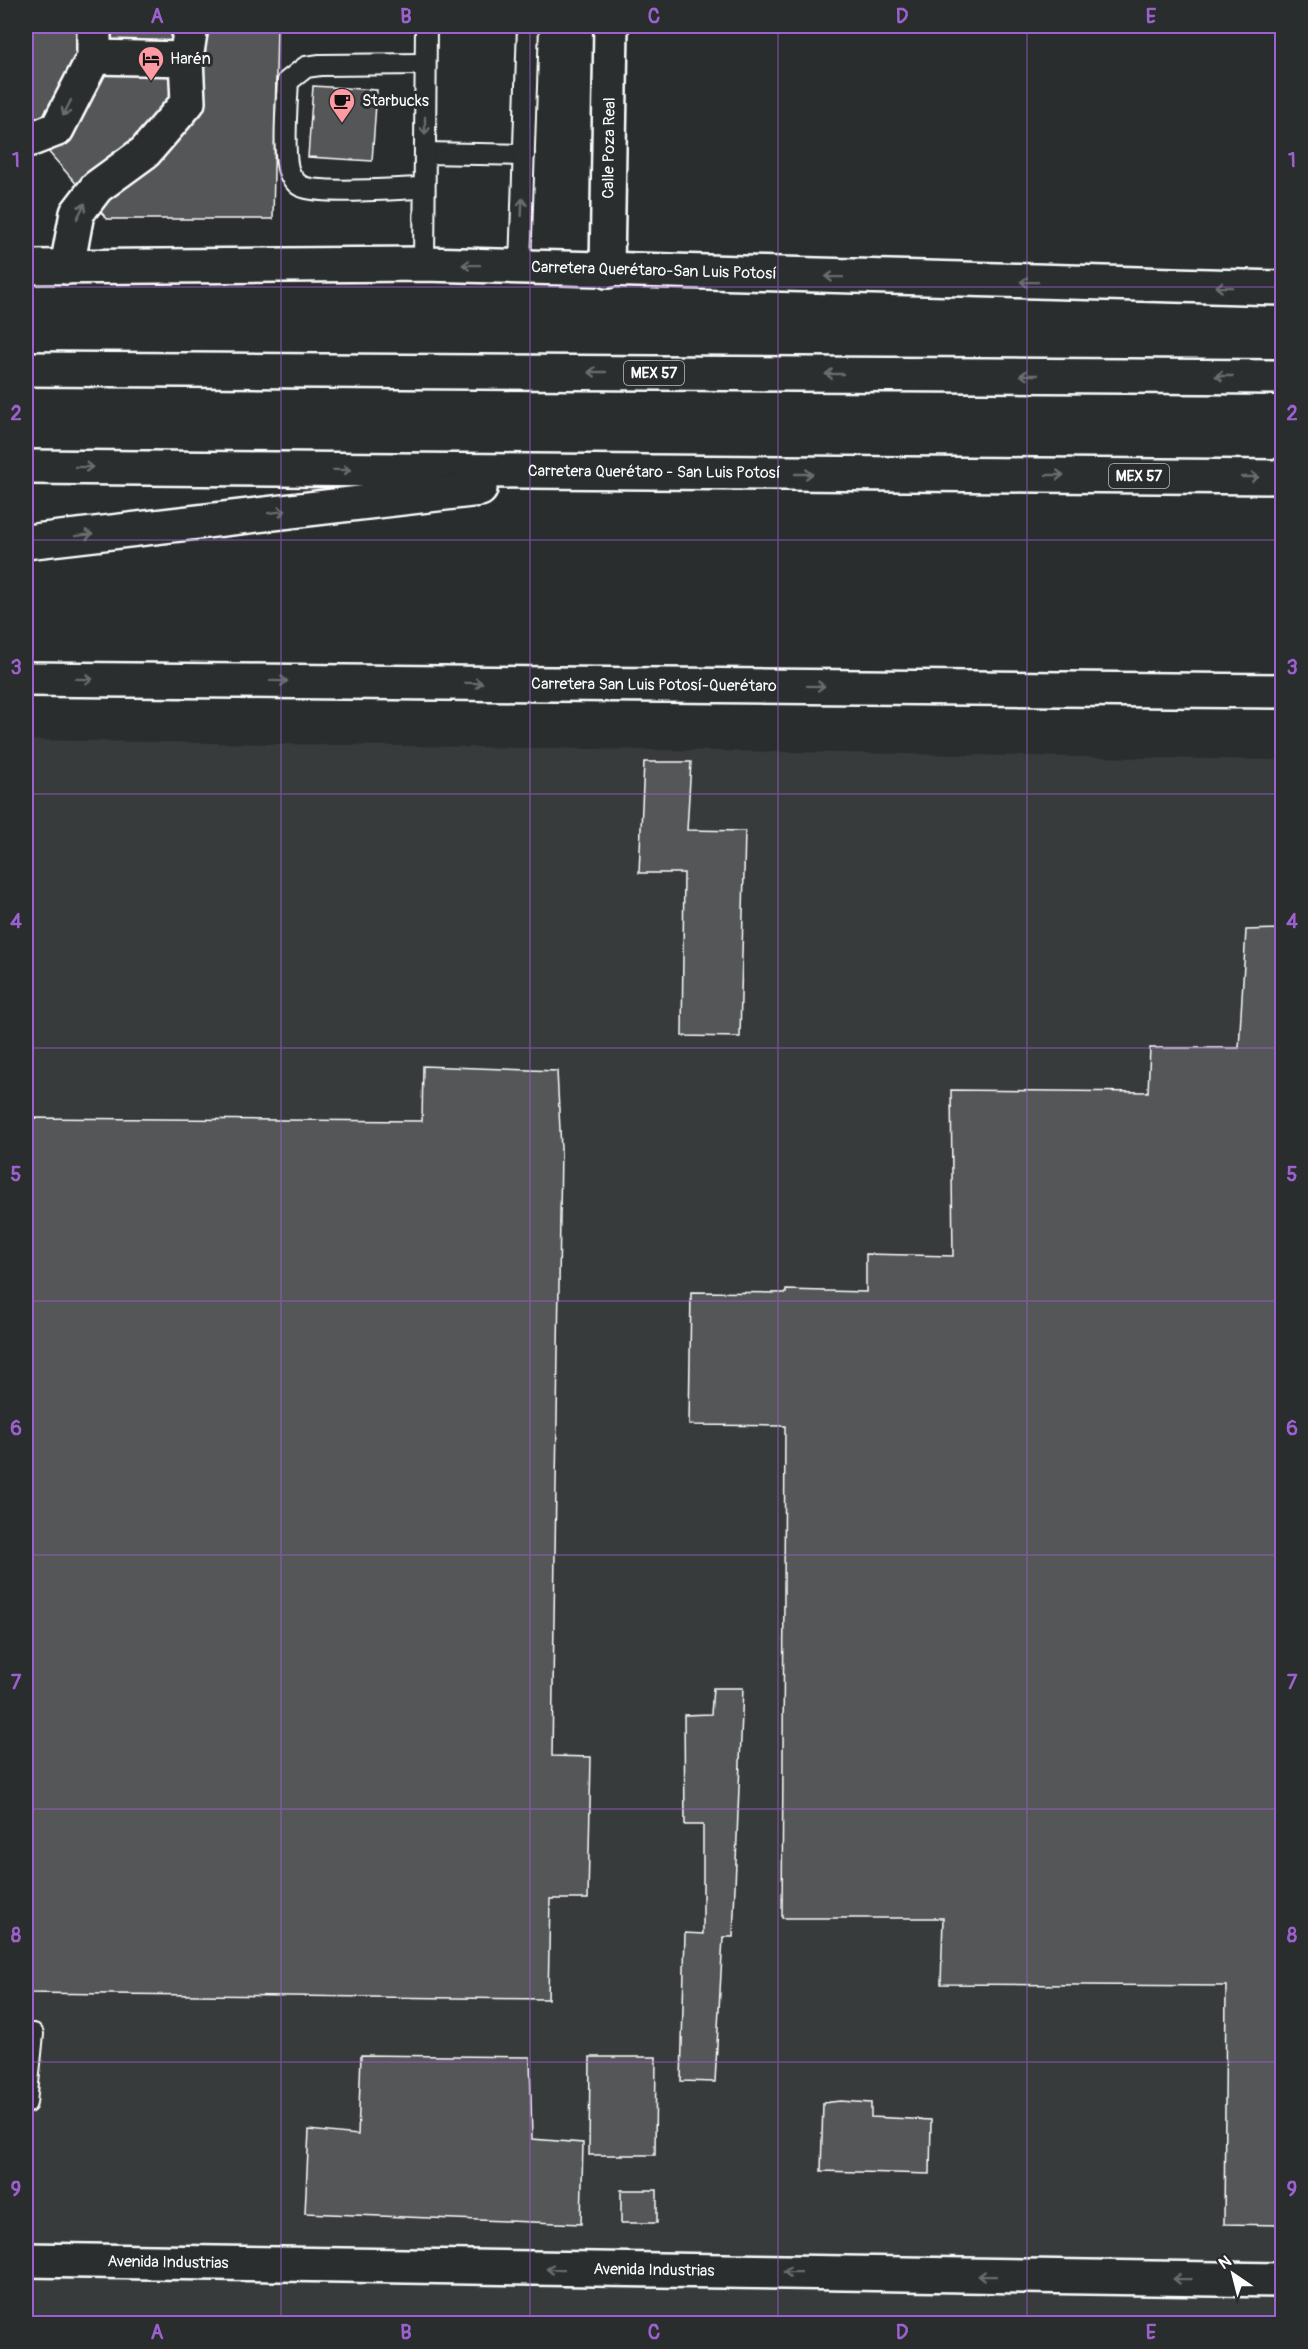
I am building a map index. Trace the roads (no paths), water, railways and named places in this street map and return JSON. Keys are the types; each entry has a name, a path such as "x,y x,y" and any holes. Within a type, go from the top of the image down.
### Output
{"main road":[{"path":"67,267 77,213 97,186 144,152 188,102 186,59 191,26"},
{"name":"Calle Poza Real","path":"607,271 611,26"},
{"path":"26,141 57,129 94,41 186,59"},
{"name":"Carretera Querétaro-San Luis Potosí","path":"26,267 424,264 607,271 1282,288"},
{"name":"MEX 57","path":"26,369 1282,377"},
{"name":"Carretera Querétaro - San Luis Potosí","path":"26,467 1282,477"},
{"path":"26,542 620,472"},
{"name":"Carretera San Luis Potosí-Querétaro","path":"26,679 1282,691"},
{"name":"Avenida Industrias","path":"26,2260 1282,2280"}],"lane":[{"path":"424,264 426,26"},
{"path":"520,266 528,26"},
{"path":"424,188 317,190 299,185 290,174 287,161 287,99 288,81 306,67 425,64"},
{"path":"425,153 524,155"},
{"path":"26,2103 33,2034"}],"place":[{"name":"Harén","path":"151,82"},
{"name":"Starbucks","path":"342,124"}]}
